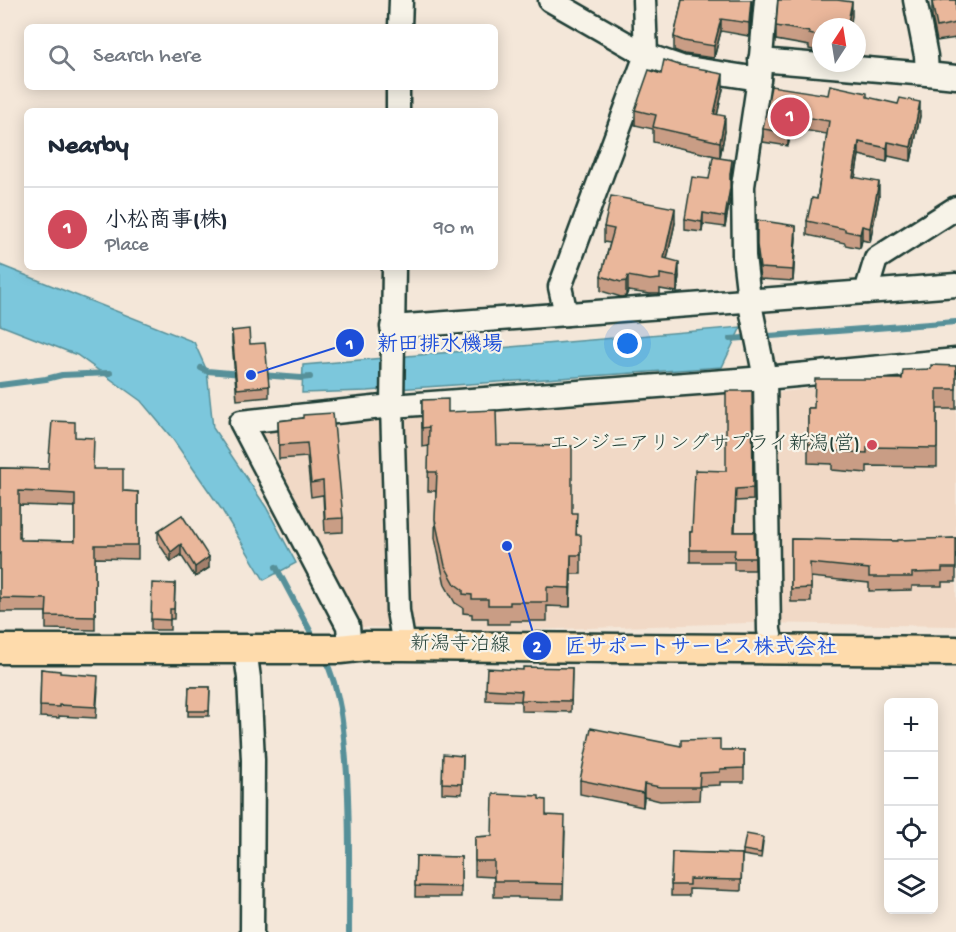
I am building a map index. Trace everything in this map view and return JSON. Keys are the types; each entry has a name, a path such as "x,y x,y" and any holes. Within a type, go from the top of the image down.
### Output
{"main road":[{"name":"新潟寺泊線","path":"0,649 345,649 367,646 404,646 956,651"}],"street":[{"path":"400,24 401,0"},
{"path":"550,0 646,55 681,67 927,74 956,77"},
{"path":"566,314 560,287 646,55 644,0"},
{"path":"766,0 760,70 743,186 744,256 749,300 764,371 769,630 773,650"},
{"path":"915,0 926,56 927,74"},
{"path":"398,108 399,90"},
{"path":"866,292 876,259 956,208"},
{"path":"394,270 392,402 398,611 404,646"},
{"path":"392,333 566,314 956,285"},
{"path":"345,649 348,626 241,422 392,402 743,378 764,371 956,360"},
{"path":"245,649 249,678 253,760 252,932"}],"shaded area":[{"path":"956,371 956,626 747,623 494,631 361,627 260,429 415,413 752,391 782,392"}],"water":[{"path":"0,265 194,342 207,371 213,428 266,507 296,563 264,580 222,510 172,438 141,401 77,355 0,325"},
{"path":"741,327 722,367 367,391 302,393 303,365"}],"building":[{"path":"682,0 751,0 749,23 721,19 714,46 684,41 674,37"},
{"path":"778,0 852,2 849,18 812,18 812,35 809,32 776,26"},
{"path":"956,0 956,23 937,27 932,2"},
{"path":"664,60 723,74 714,114 725,116 720,142 653,127 656,115 635,110 649,70 661,74"},
{"path":"830,85 867,93 867,97 898,104 900,98 920,102 911,147 888,142 887,148 859,142 853,177 879,182 870,228 862,226 860,234 807,221 812,198 817,199 829,121 792,115 788,133 763,129 771,86 828,95"},
{"path":"713,157 732,160 725,217 703,213 702,222 685,219 692,177 709,179"},
{"path":"611,196 675,208 664,258 679,262 677,277 660,274 660,279 650,280 628,276 626,281 621,282 601,276 614,229 604,227"},
{"path":"757,220 796,226 793,270 760,268"},
{"path":"249,329 250,344 265,343 269,386 237,389 232,331"},
{"name":"エンジニアリングサプライ新潟(営)","path":"931,365 956,366 956,389 937,389 937,448 867,447 867,453 832,451 832,444 808,444 808,408 814,408 815,379 902,379 903,370 931,369"},
{"path":"726,391 752,391 753,488 736,489 734,532 754,532 755,558 734,558 735,550 690,550 695,470 726,471"},
{"path":"448,399 448,412 496,410 497,445 572,446 572,513 577,513 576,535 581,535 581,555 571,555 570,588 547,587 547,602 510,602 510,605 488,605 488,599 472,599 472,595 463,594 463,590 455,584 445,566 435,519 437,472 428,472 429,427 422,428 422,400"},
{"path":"333,413 343,518 325,519 323,481 311,483 307,443 279,445 278,421 303,418 303,415"},
{"path":"52,421 75,422 75,437 94,438 93,469 123,469 123,491 138,492 138,545 95,545 95,617 46,616 47,599 0,598 0,468 48,469","holes":["19,491 75,494 75,541 21,540 19,538"]},
{"path":"182,515 209,557 195,567 181,544 171,552 158,531"},
{"path":"956,538 956,568 942,568 942,572 912,573 912,577 869,577 869,569 810,563 811,588 791,589 791,539 897,541"},
{"path":"152,583 175,584 174,609 170,609 170,620 151,619"},
{"path":"523,667 572,668 571,701 521,700 522,691 486,689 487,668 523,670"},
{"path":"41,669 98,676 96,707 40,706"},
{"path":"189,687 210,687 209,711 188,711"},
{"path":"591,728 681,746 681,740 720,739 720,750 744,750 744,768 700,773 699,787 660,787 644,784 643,793 580,780"},
{"path":"443,754 463,756 462,784 442,783"},
{"path":"493,794 539,796 539,799 546,800 546,815 565,816 563,884 494,881 494,861 475,861 475,837 492,836"},
{"path":"746,834 763,837 761,853 743,850"},
{"path":"672,852 742,854 741,880 689,879 689,885 671,885"},
{"path":"416,856 461,857 461,887 415,886"}],"waterway":[{"path":"730,339 956,322"},
{"path":"201,368 207,371 242,374"},
{"path":"0,385 62,375 110,373"},
{"path":"261,375 310,377"},
{"path":"276,567 315,640"},
{"path":"324,657 335,685 345,744 349,814 349,932"}],"place":[{"name":"小松商事(株)","path":"790,117"},
{"name":"新田排水機場","path":"251,375"},
{"name":"エンジニアリングサプライ新潟(営)","path":"872,445"},
{"name":"匠サポートサービス株式会社","path":"507,546"}]}
